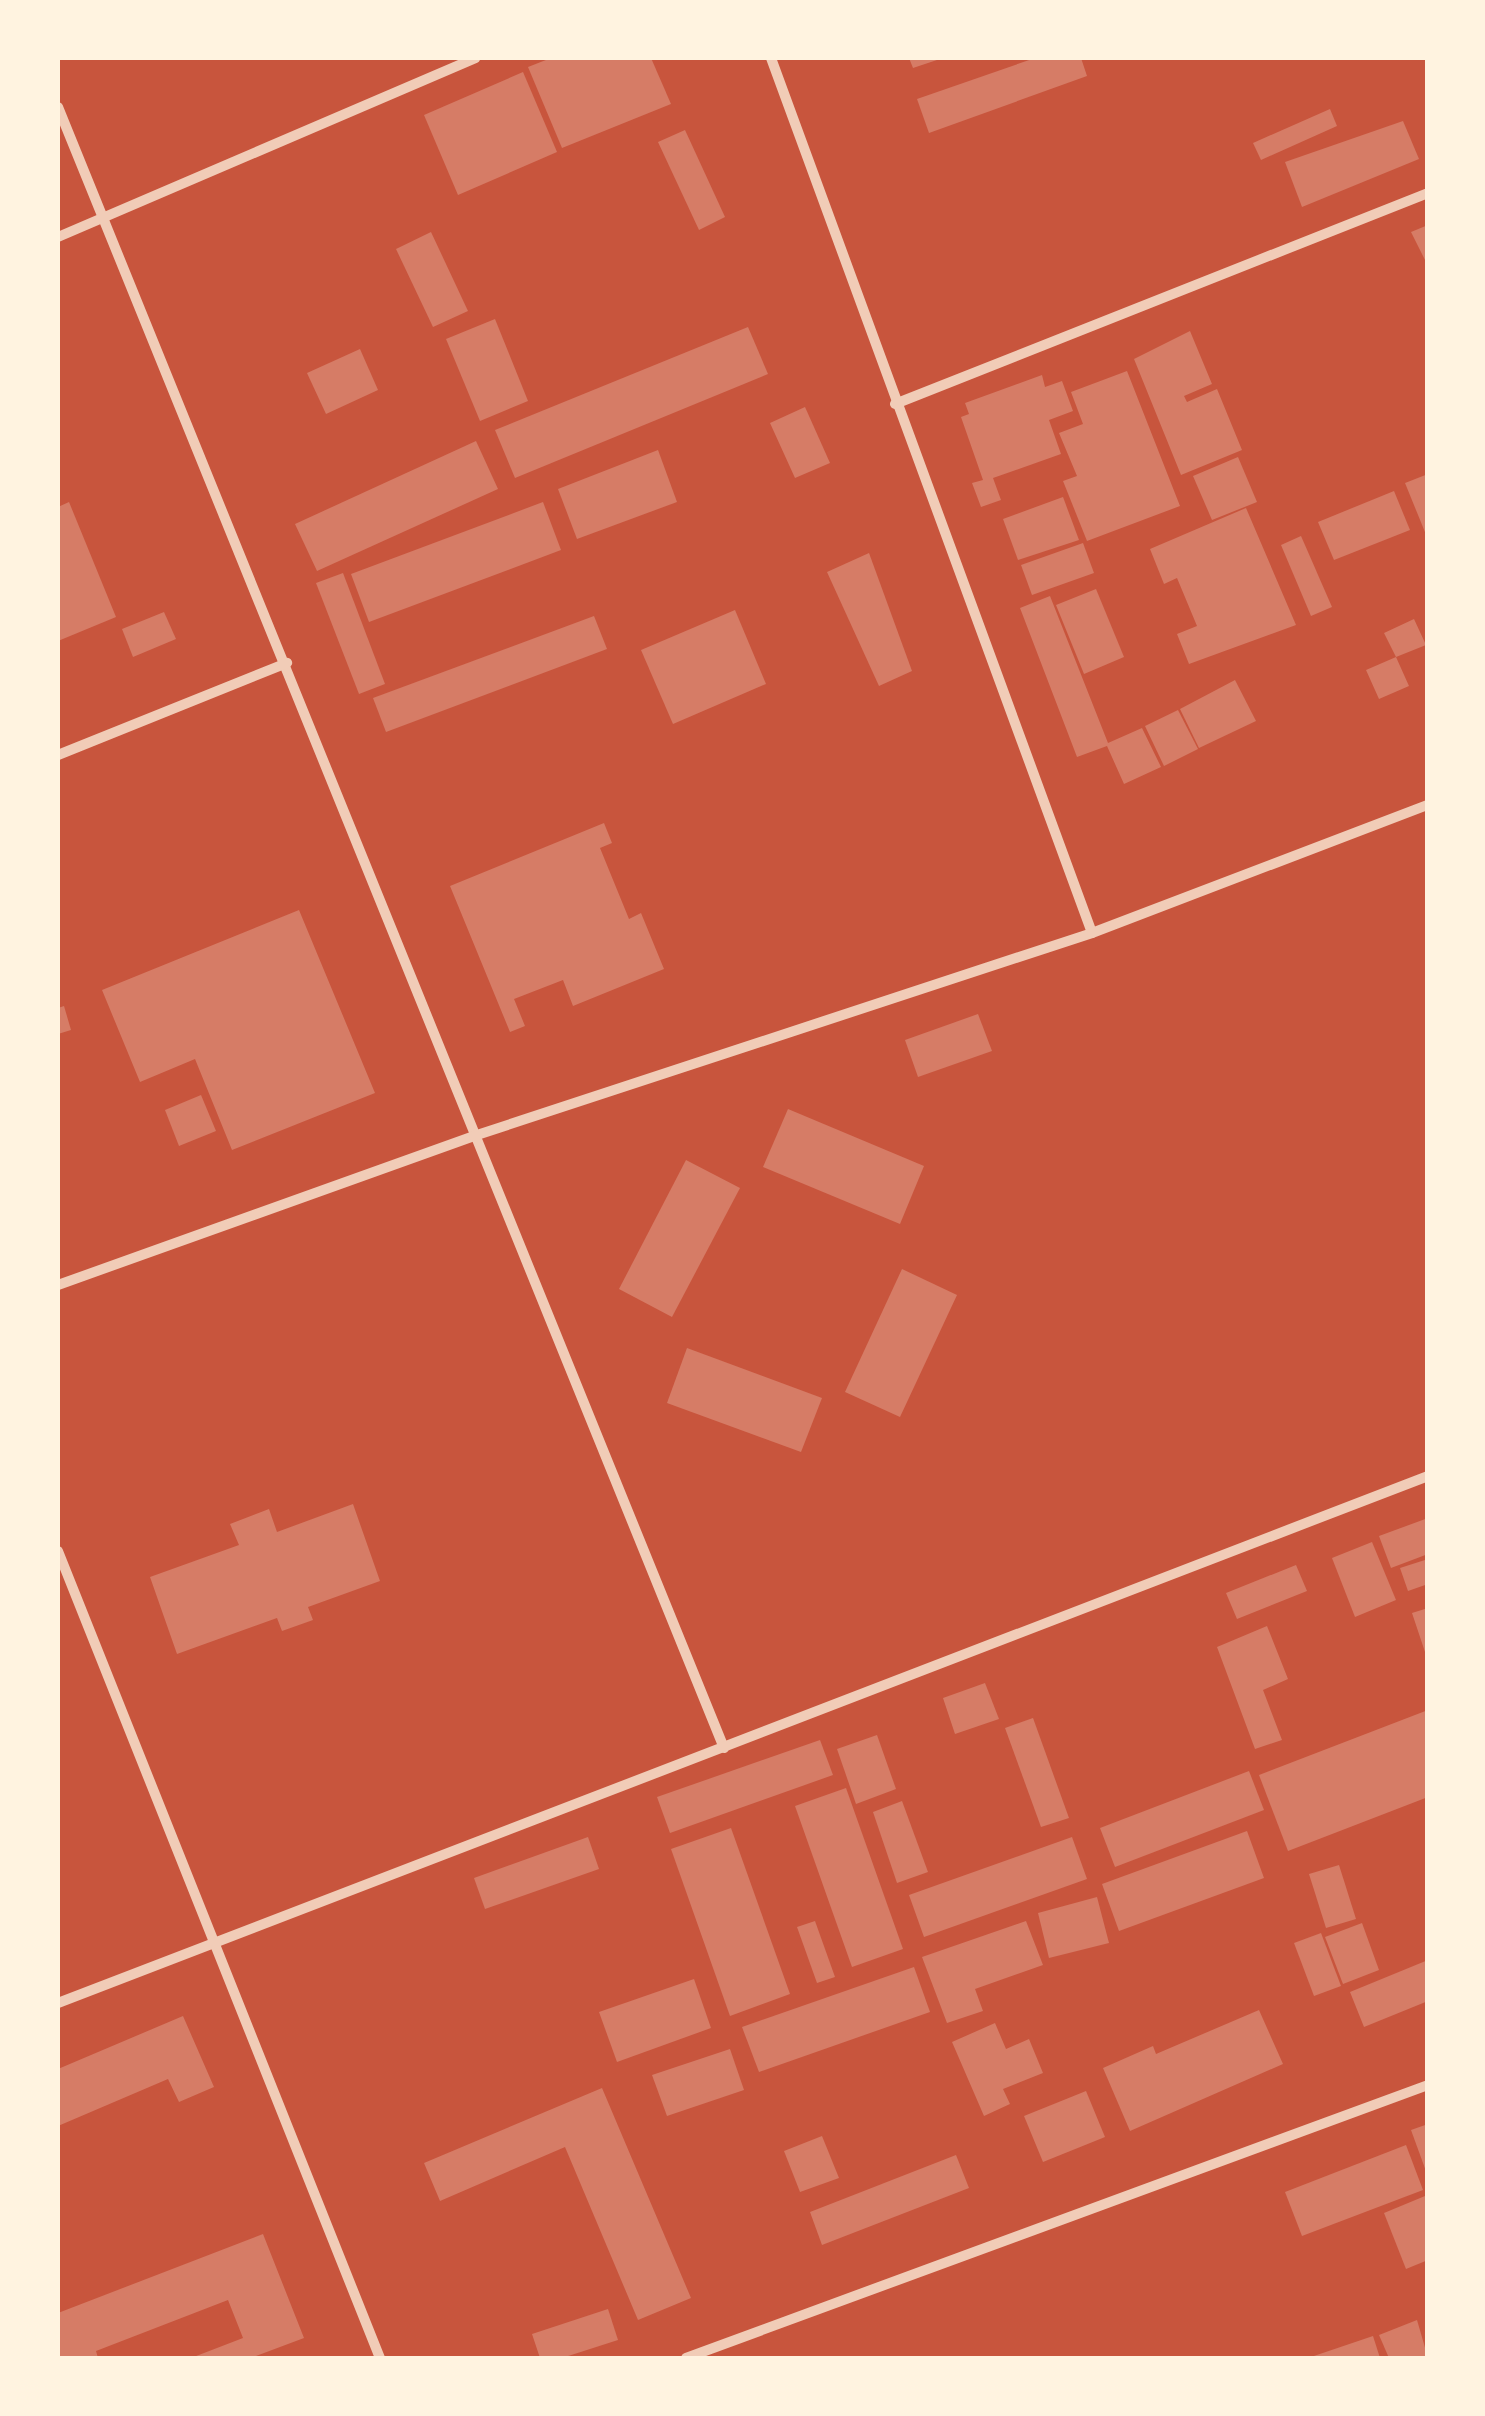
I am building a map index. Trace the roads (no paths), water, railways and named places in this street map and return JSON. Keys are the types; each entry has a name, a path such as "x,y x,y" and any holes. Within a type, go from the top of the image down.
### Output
{"street":[{"path":"58,237 474,58"},
{"path":"770,58 1092,934"},
{"path":"58,107 288,663 474,1136 724,1748"},
{"path":"896,404 1428,193"},
{"path":"58,755 288,663"},
{"path":"58,1285 474,1136 1092,934 1428,806"},
{"path":"58,2003 1428,1476"},
{"path":"58,1551 380,2358"},
{"path":"686,2358 1428,2086"}]}
